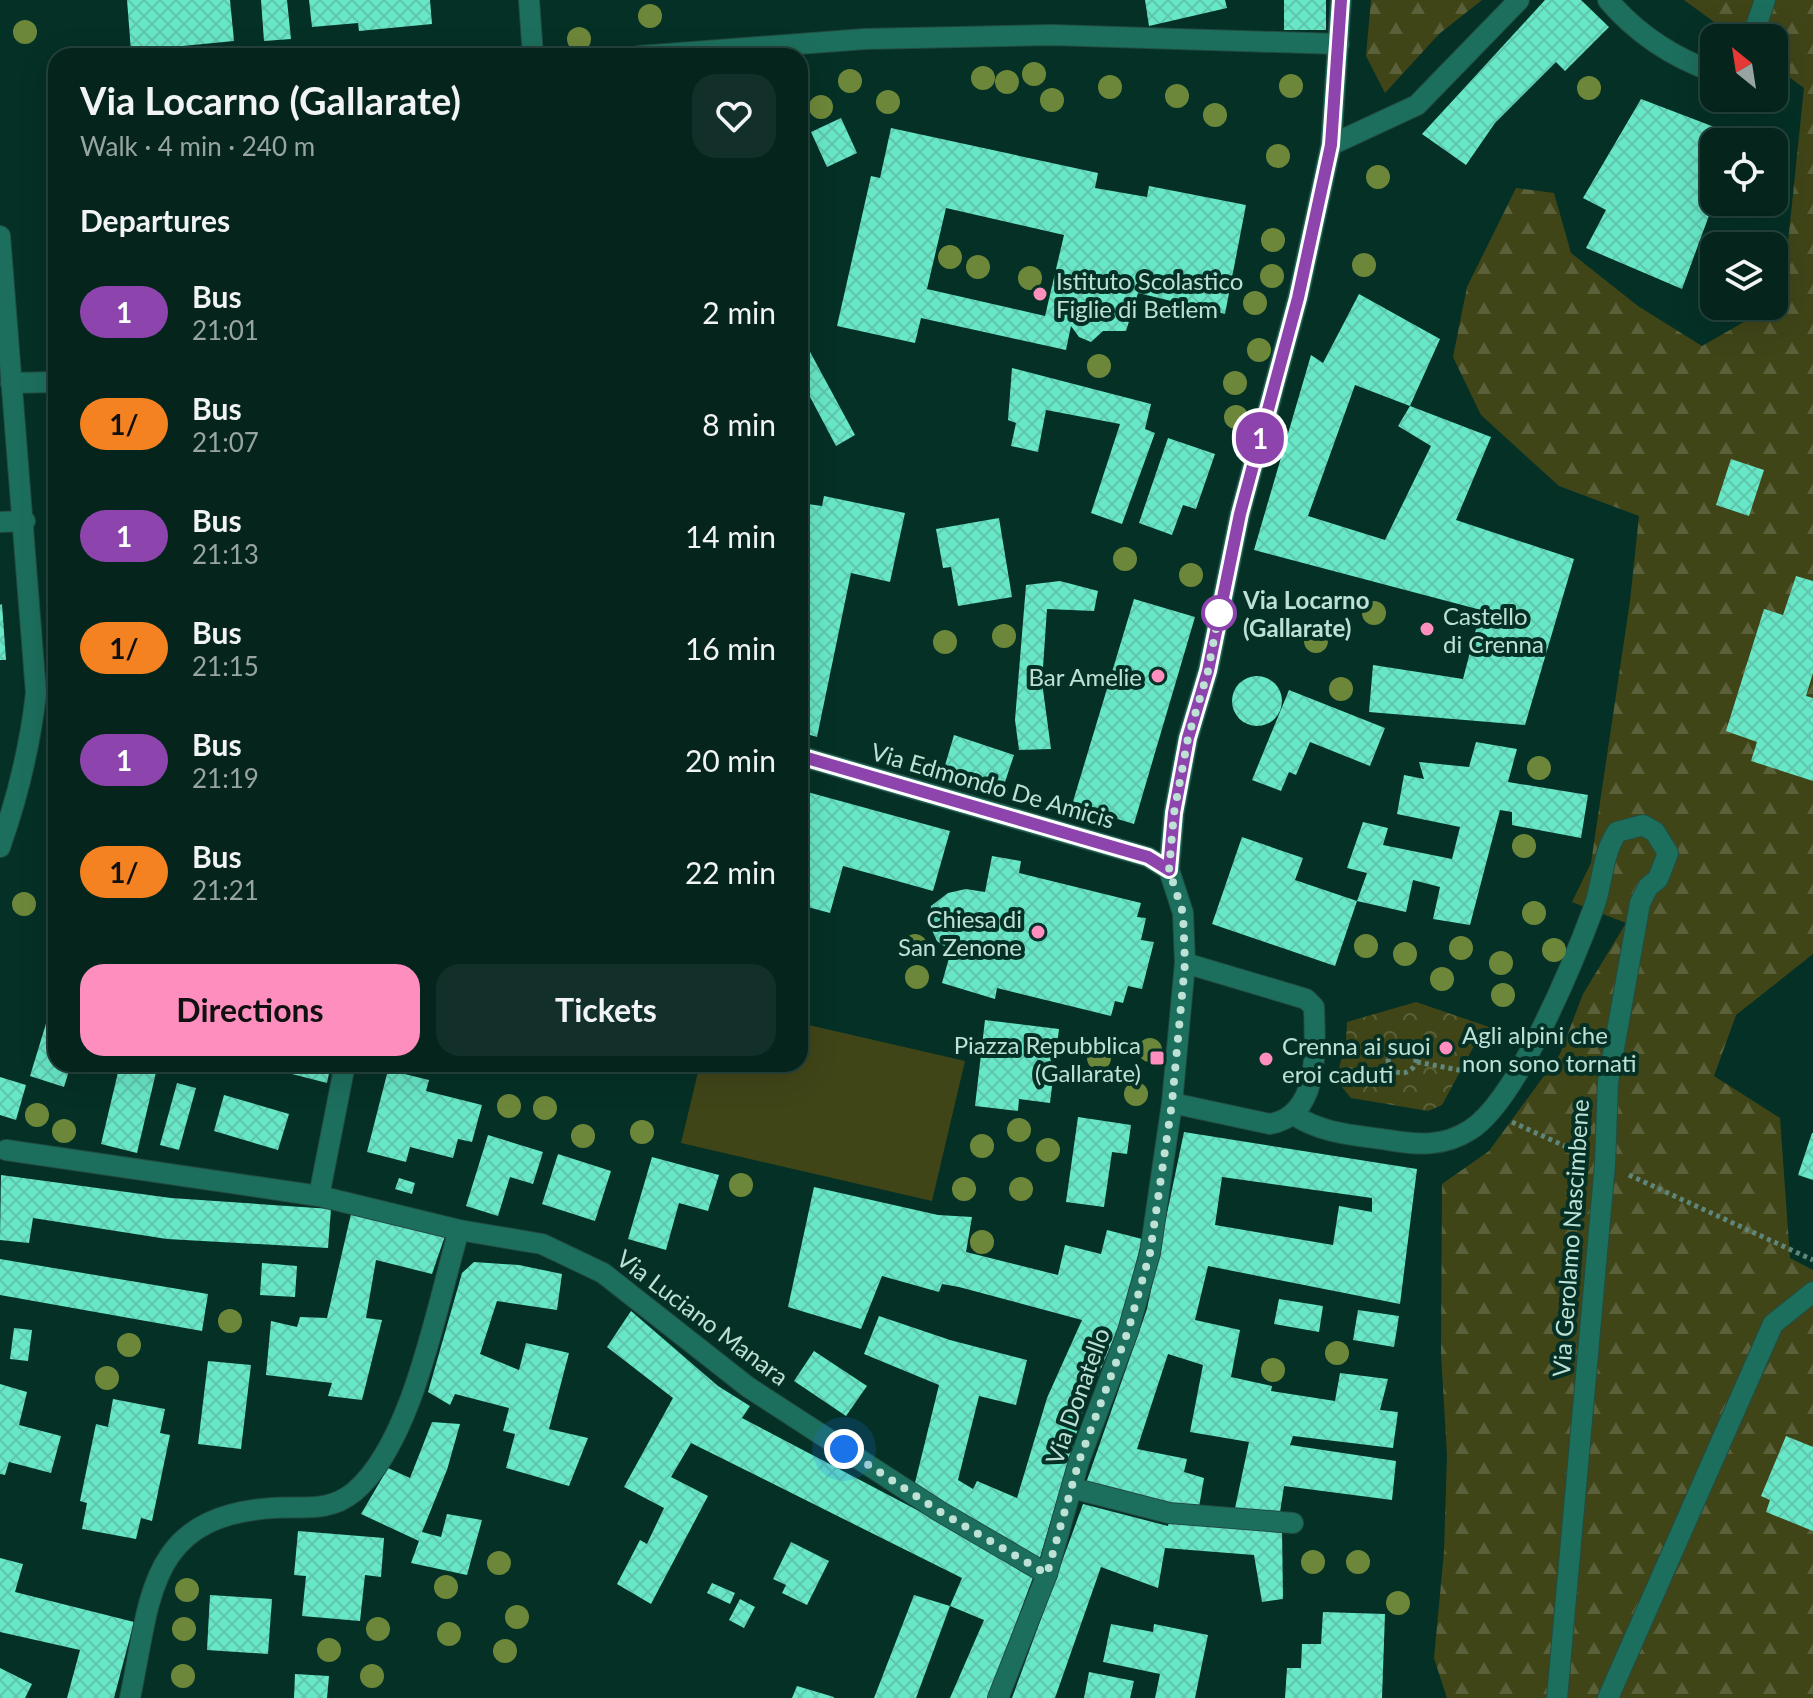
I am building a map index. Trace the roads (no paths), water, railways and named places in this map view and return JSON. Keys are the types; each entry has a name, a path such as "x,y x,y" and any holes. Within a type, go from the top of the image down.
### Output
{"street":[{"path":"529,0 532,48"},
{"path":"1169,870 1174,813 1188,738 1208,671 1240,514 1298,298 1331,145 1341,0"},
{"path":"1331,145 1417,105 1519,0"},
{"path":"1608,0 1632,28 1700,67"},
{"path":"1757,24 1765,0"},
{"path":"746,48 865,39 1037,35 1339,44"},
{"path":"0,236 25,521 36,693 30,747 17,801 0,847"},
{"path":"11,383 48,382"},
{"path":"0,522 25,521"},
{"name":"Via Edmondo De Amicis","path":"808,758 1148,857 1169,870"},
{"name":"Via Gerolamo Nascimbene","path":"1294,1115 1326,1131 1427,1144 1459,1136 1491,1112 1512,1082 1569,970 1595,904 1608,845 1617,832 1643,825 1655,832 1668,853 1658,879 1648,887 1640,903 1608,1082 1605,1164 1557,1698"},
{"name":"Via Donatello","path":"998,1698 1047,1574 1072,1488 1128,1331 1150,1253 1172,1103 1185,963 1183,913 1169,870"},
{"path":"1172,1103 1270,1124 1294,1115 1307,1095 1314,1048 1314,1007 1306,999 1185,963"},
{"path":"319,1196 343,1072"},
{"name":"Via Luciano Manara","path":"6,1150 319,1196 459,1230 542,1244 603,1273 748,1387 939,1511 1047,1574"},
{"path":"130,1698 150,1600 165,1559 182,1539 214,1517 272,1508 321,1509 342,1501 357,1490 395,1442 459,1230"},
{"path":"1608,1698 1773,1324 1813,1292"},
{"path":"1072,1488 1169,1513 1293,1523"}],"place":[{"name":"Istituto Scolastico Figlie di Betlem","path":"1040,294"},
{"name":"Via Locarno (Gallarate)","path":"1219,613"},
{"name":"Castello di Crenna","path":"1427,629"},
{"name":"Bar Amelie","path":"1158,676"},
{"name":"Chiesa di San Zenone","path":"1038,932"},
{"name":"Agli alpini che non sono tornati","path":"1446,1048"},
{"name":"Piazza Repubblica (Gallarate)","path":"1157,1058"},
{"name":"Crenna ai suoi eroi caduti","path":"1266,1059"}]}
